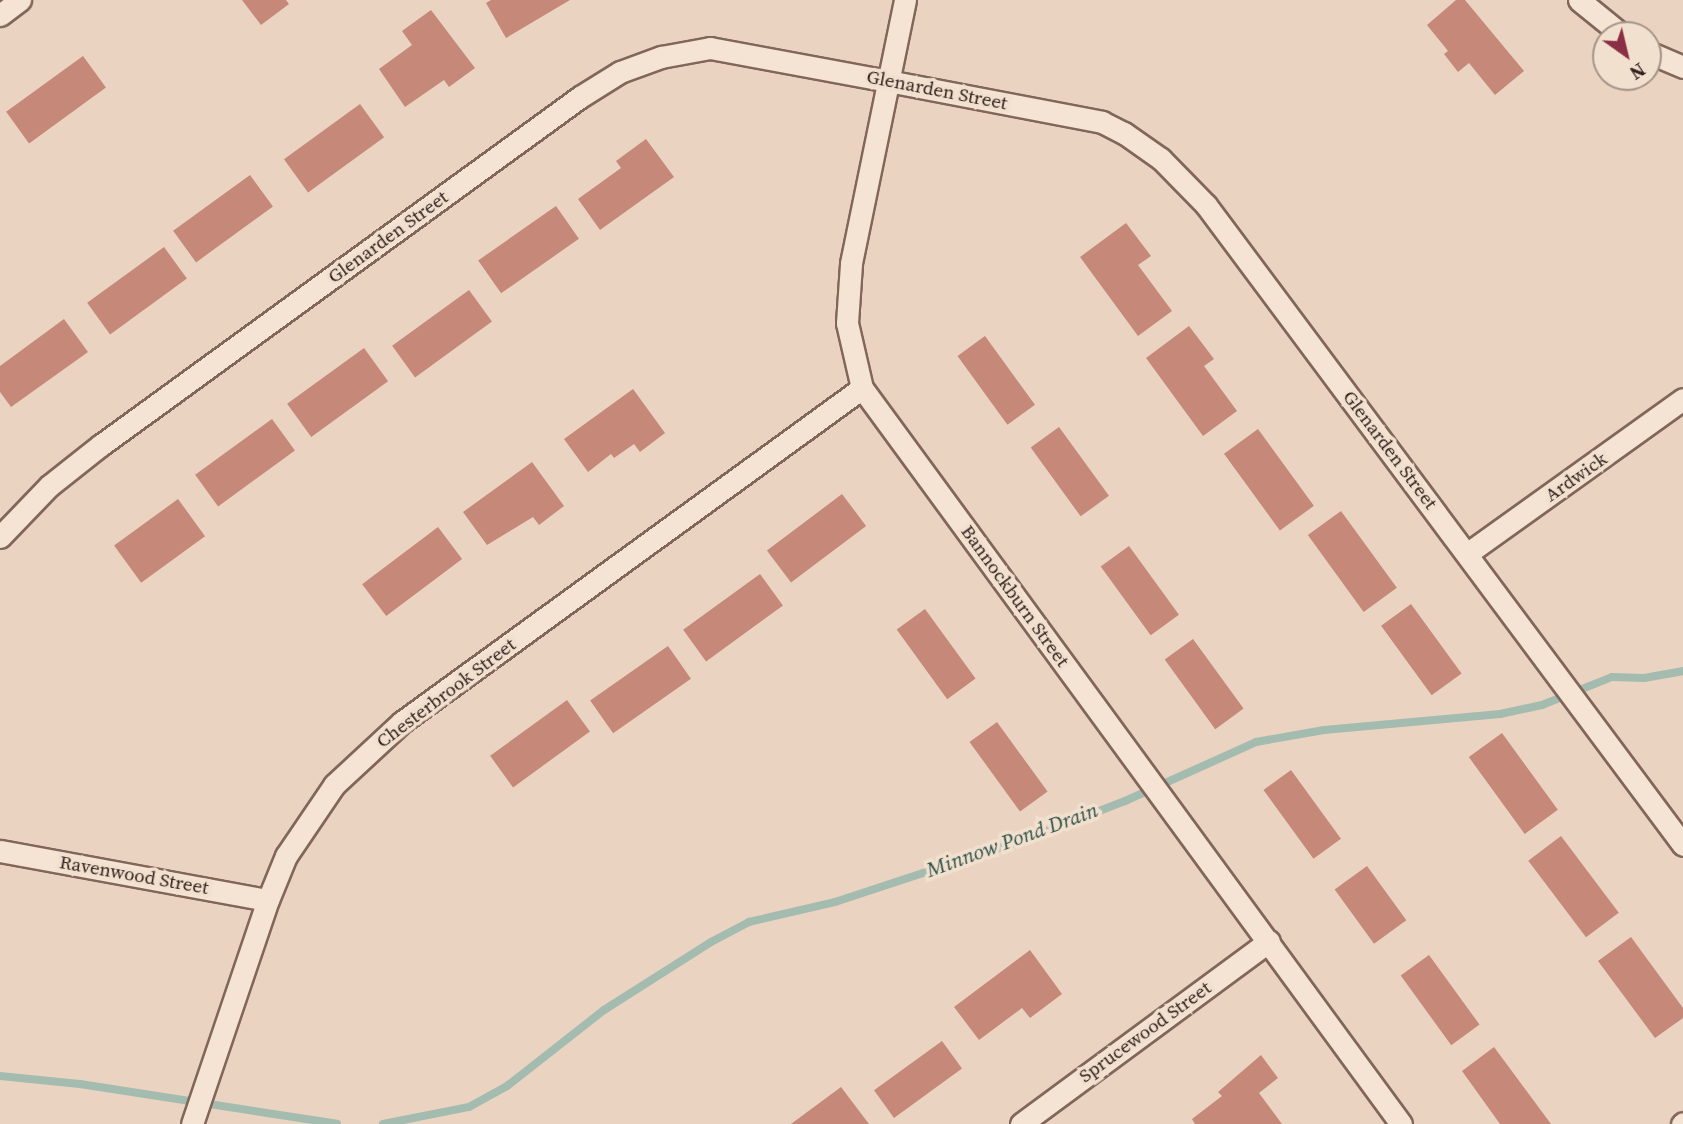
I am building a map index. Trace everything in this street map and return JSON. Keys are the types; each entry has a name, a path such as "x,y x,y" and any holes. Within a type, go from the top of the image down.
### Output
{"street":[{"path":"0,15 20,0"},
{"name":"Bannockburn Street","path":"905,0 851,264 847,323 862,388 1401,1124"},
{"path":"1579,0 1605,21"},
{"name":"Glenarden Street","path":"0,537 49,486 101,445 580,97 620,72 661,57 710,48 888,80 1102,122 1124,133 1161,159 1206,205 1468,553 1683,845"},
{"path":"1662,58 1683,67"},
{"name":"Chesterbrook Street","path":"192,1124 268,900 286,856 334,785 402,722 862,388"},
{"name":"Ardwick","path":"1468,553 1683,399"},
{"name":"Ravenwood Street","path":"0,851 268,900"},
{"name":"Sprucewood Street","path":"1021,1124 1269,941"}],"building":[{"path":"242,0 286,0 289,4 261,25"},
{"path":"491,0 570,0 506,38 486,3"},
{"path":"1456,0 1465,0 1524,71 1495,95 1469,63 1458,72 1444,54 1448,51 1427,25"},
{"path":"431,10 475,68 449,87 444,80 405,107 379,69 412,45 402,31"},
{"path":"83,56 106,88 29,143 6,112"},
{"path":"360,104 384,137 308,192 284,159"},
{"path":"646,139 674,177 600,230 578,199 621,168 616,161"},
{"path":"250,175 273,207 196,262 173,231"},
{"path":"556,206 579,239 501,293 478,260"},
{"path":"1126,223 1151,256 1138,265 1172,311 1138,336 1080,257"},
{"path":"164,247 187,279 110,334 87,303"},
{"path":"469,290 492,322 415,377 392,346"},
{"path":"64,319 88,352 11,407 0,392 0,366"},
{"path":"1189,326 1214,359 1204,366 1237,411 1203,436 1146,358"},
{"path":"985,336 1035,405 1007,425 957,356"},
{"path":"364,348 388,381 311,437 287,404"},
{"path":"633,389 665,433 640,452 634,444 614,458 611,454 588,472 564,439"},
{"path":"272,419 295,451 218,506 195,475"},
{"path":"1059,427 1109,496 1081,516 1031,448"},
{"path":"1258,429 1314,506 1280,531 1224,454"},
{"path":"532,462 564,506 539,525 533,517 487,545 463,512"},
{"path":"842,494 866,526 791,583 767,551"},
{"path":"178,499 205,536 141,583 114,545"},
{"path":"1341,511 1397,588 1364,612 1308,535"},
{"path":"438,527 462,559 386,616 362,584"},
{"path":"1129,546 1179,615 1151,635 1101,567"},
{"path":"760,574 783,606 706,661 683,630"},
{"path":"1411,604 1462,674 1432,695 1381,626"},
{"path":"925,609 976,679 947,699 897,630"},
{"path":"1193,639 1244,709 1215,729 1165,660"},
{"path":"668,646 691,679 613,733 590,700"},
{"path":"567,700 590,732 513,787 490,756"},
{"path":"997,722 1048,792 1020,812 969,742"},
{"path":"1502,733 1558,810 1525,834 1469,757"},
{"path":"1291,770 1341,839 1313,859 1263,790"},
{"path":"1561,836 1619,913 1586,937 1528,861"},
{"path":"1367,866 1406,920 1374,944 1335,890"},
{"path":"1631,937 1683,1008 1683,1018 1655,1038 1598,961"},
{"path":"1030,950 1062,994 1030,1018 1022,1008 979,1040 954,1007"},
{"path":"1429,955 1480,1025 1451,1045 1401,976"},
{"path":"942,1041 962,1069 894,1118 874,1090"},
{"path":"1494,1047 1551,1124 1500,1124 1462,1071"},
{"path":"1261,1055 1278,1078 1259,1093 1282,1124 1195,1124 1192,1119 1222,1096 1218,1092"},
{"path":"841,1087 869,1124 791,1124"}],"waterway":[{"name":"Minnow Pond Drain","path":"383,1124 469,1107 507,1086 604,1010 711,942 749,922 835,902 1027,839 1125,801 1256,742 1324,730 1500,714 1542,705 1612,677 1644,678 1683,671"},
{"name":"Minnow Pond Drain","path":"0,1076 80,1084 337,1124"}]}
